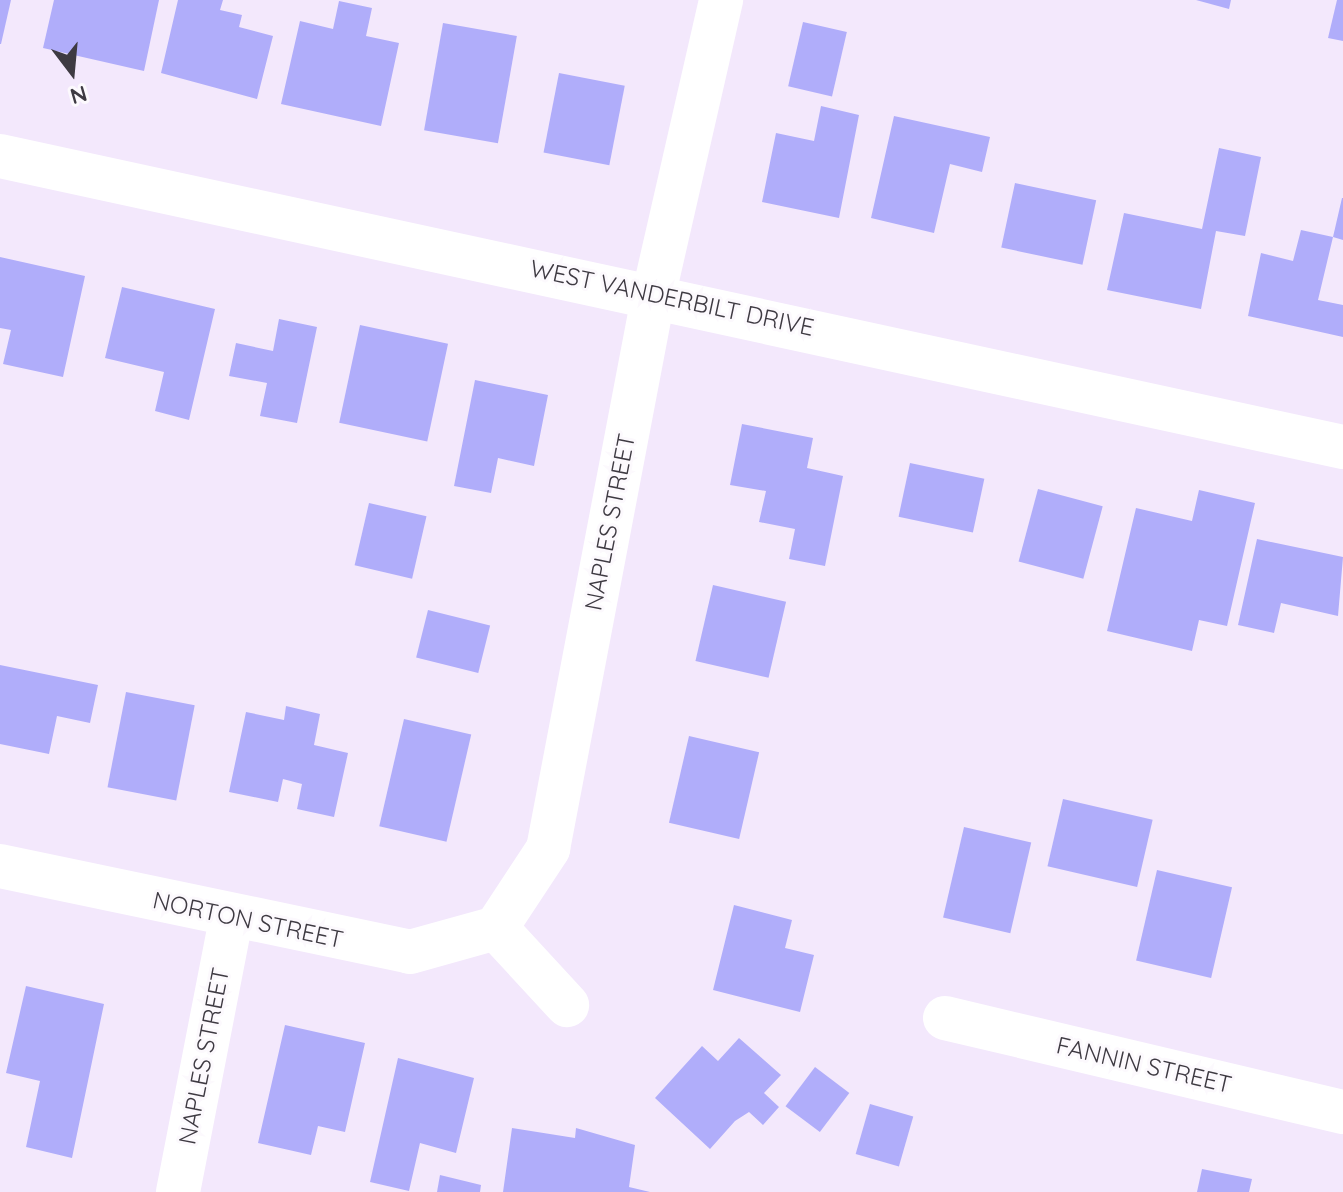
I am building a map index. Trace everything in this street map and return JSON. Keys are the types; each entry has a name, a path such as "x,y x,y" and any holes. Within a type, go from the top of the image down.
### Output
{"street":[{"name":"NAPLES STREET","path":"496,928 548,849 654,293 721,0"},
{"name":"WEST VANDERBILT DRIVE","path":"0,156 654,293 1343,447"},
{"name":"NORTON STREET","path":"0,866 231,919 410,952 496,928"},
{"name":"NAPLES STREET","path":"178,1192 231,919"},
{"path":"496,928 567,1005"},
{"name":"FANNIN STREET","path":"945,1018 1343,1112"}],"building":[{"path":"0,0 11,0 1,44 0,44"},
{"path":"54,0 159,0 144,71 43,48"},
{"path":"178,0 223,0 220,10 242,15 239,27 273,36 257,99 161,73"},
{"path":"1196,0 1231,0 1229,9"},
{"path":"1337,0 1343,0 1343,41 1328,38"},
{"path":"339,1 372,8 366,36 399,43 381,126 281,104 300,21 333,29"},
{"path":"803,22 847,32 832,96 788,86"},
{"path":"443,23 517,36 498,143 424,130"},
{"path":"559,73 625,86 609,165 544,153"},
{"path":"821,106 859,115 839,218 762,202 776,133 814,141"},
{"path":"894,116 990,137 982,172 950,164 934,233 871,218"},
{"path":"1219,148 1261,157 1245,236 1216,231 1201,309 1107,290 1124,213 1202,229"},
{"path":"1015,183 1096,200 1082,265 1001,248"},
{"path":"1343,198 1343,240 1333,237"},
{"path":"1301,230 1333,237 1318,300 1343,305 1343,337 1248,316 1261,253 1293,261"},
{"path":"0,257 85,276 63,377 3,364 11,330 0,328"},
{"path":"122,287 215,309 189,420 155,411 164,372 105,358"},
{"path":"279,319 317,327 297,423 260,416 267,383 229,376 236,343 273,351"},
{"path":"360,325 448,344 427,442 339,423"},
{"path":"475,380 548,395 534,466 498,458 491,493 454,486"},
{"path":"742,424 813,438 807,468 843,476 825,566 789,559 795,529 759,522 766,491 730,485"},
{"path":"910,463 984,479 973,533 899,517"},
{"path":"1038,489 1103,506 1083,579 1019,561"},
{"path":"1199,490 1255,503 1227,626 1199,620 1192,651 1107,631 1136,508 1192,521"},
{"path":"369,503 426,516 412,579 355,565"},
{"path":"1257,539 1343,557 1338,616 1281,603 1274,633 1238,625"},
{"path":"713,585 786,602 769,678 695,661"},
{"path":"428,610 490,625 478,673 416,658"},
{"path":"0,665 98,685 90,723 57,716 49,754 0,744"},
{"path":"126,692 195,705 176,801 107,787"},
{"path":"286,706 320,714 314,745 348,753 334,817 297,809 302,784 283,779 278,802 229,792 246,712 284,720"},
{"path":"404,719 471,735 446,842 379,826"},
{"path":"689,736 759,752 739,839 669,823"},
{"path":"1063,799 1153,820 1137,887 1047,866"},
{"path":"964,827 1031,843 1010,933 943,918"},
{"path":"1157,870 1232,887 1211,978 1136,961"},
{"path":"734,905 792,920 785,948 814,955 800,1012 713,990"},
{"path":"26,986 104,1004 72,1158 26,1147 40,1081 6,1073"},
{"path":"285,1025 365,1043 345,1132 318,1126 311,1155 258,1143"},
{"path":"739,1038 781,1075 764,1093 779,1107 763,1125 749,1112 735,1121 710,1149 655,1098 702,1046 718,1061"},
{"path":"398,1058 474,1078 456,1153 420,1143 409,1191 370,1182"},
{"path":"815,1067 849,1093 820,1132 786,1106"},
{"path":"870,1104 913,1116 899,1166 856,1154"},
{"path":"512,1128 575,1138 576,1128 635,1145 629,1187 650,1192 503,1192"},
{"path":"1202,1169 1252,1179 1249,1192 1197,1192"},
{"path":"440,1175 481,1185 480,1192 437,1192"}]}
